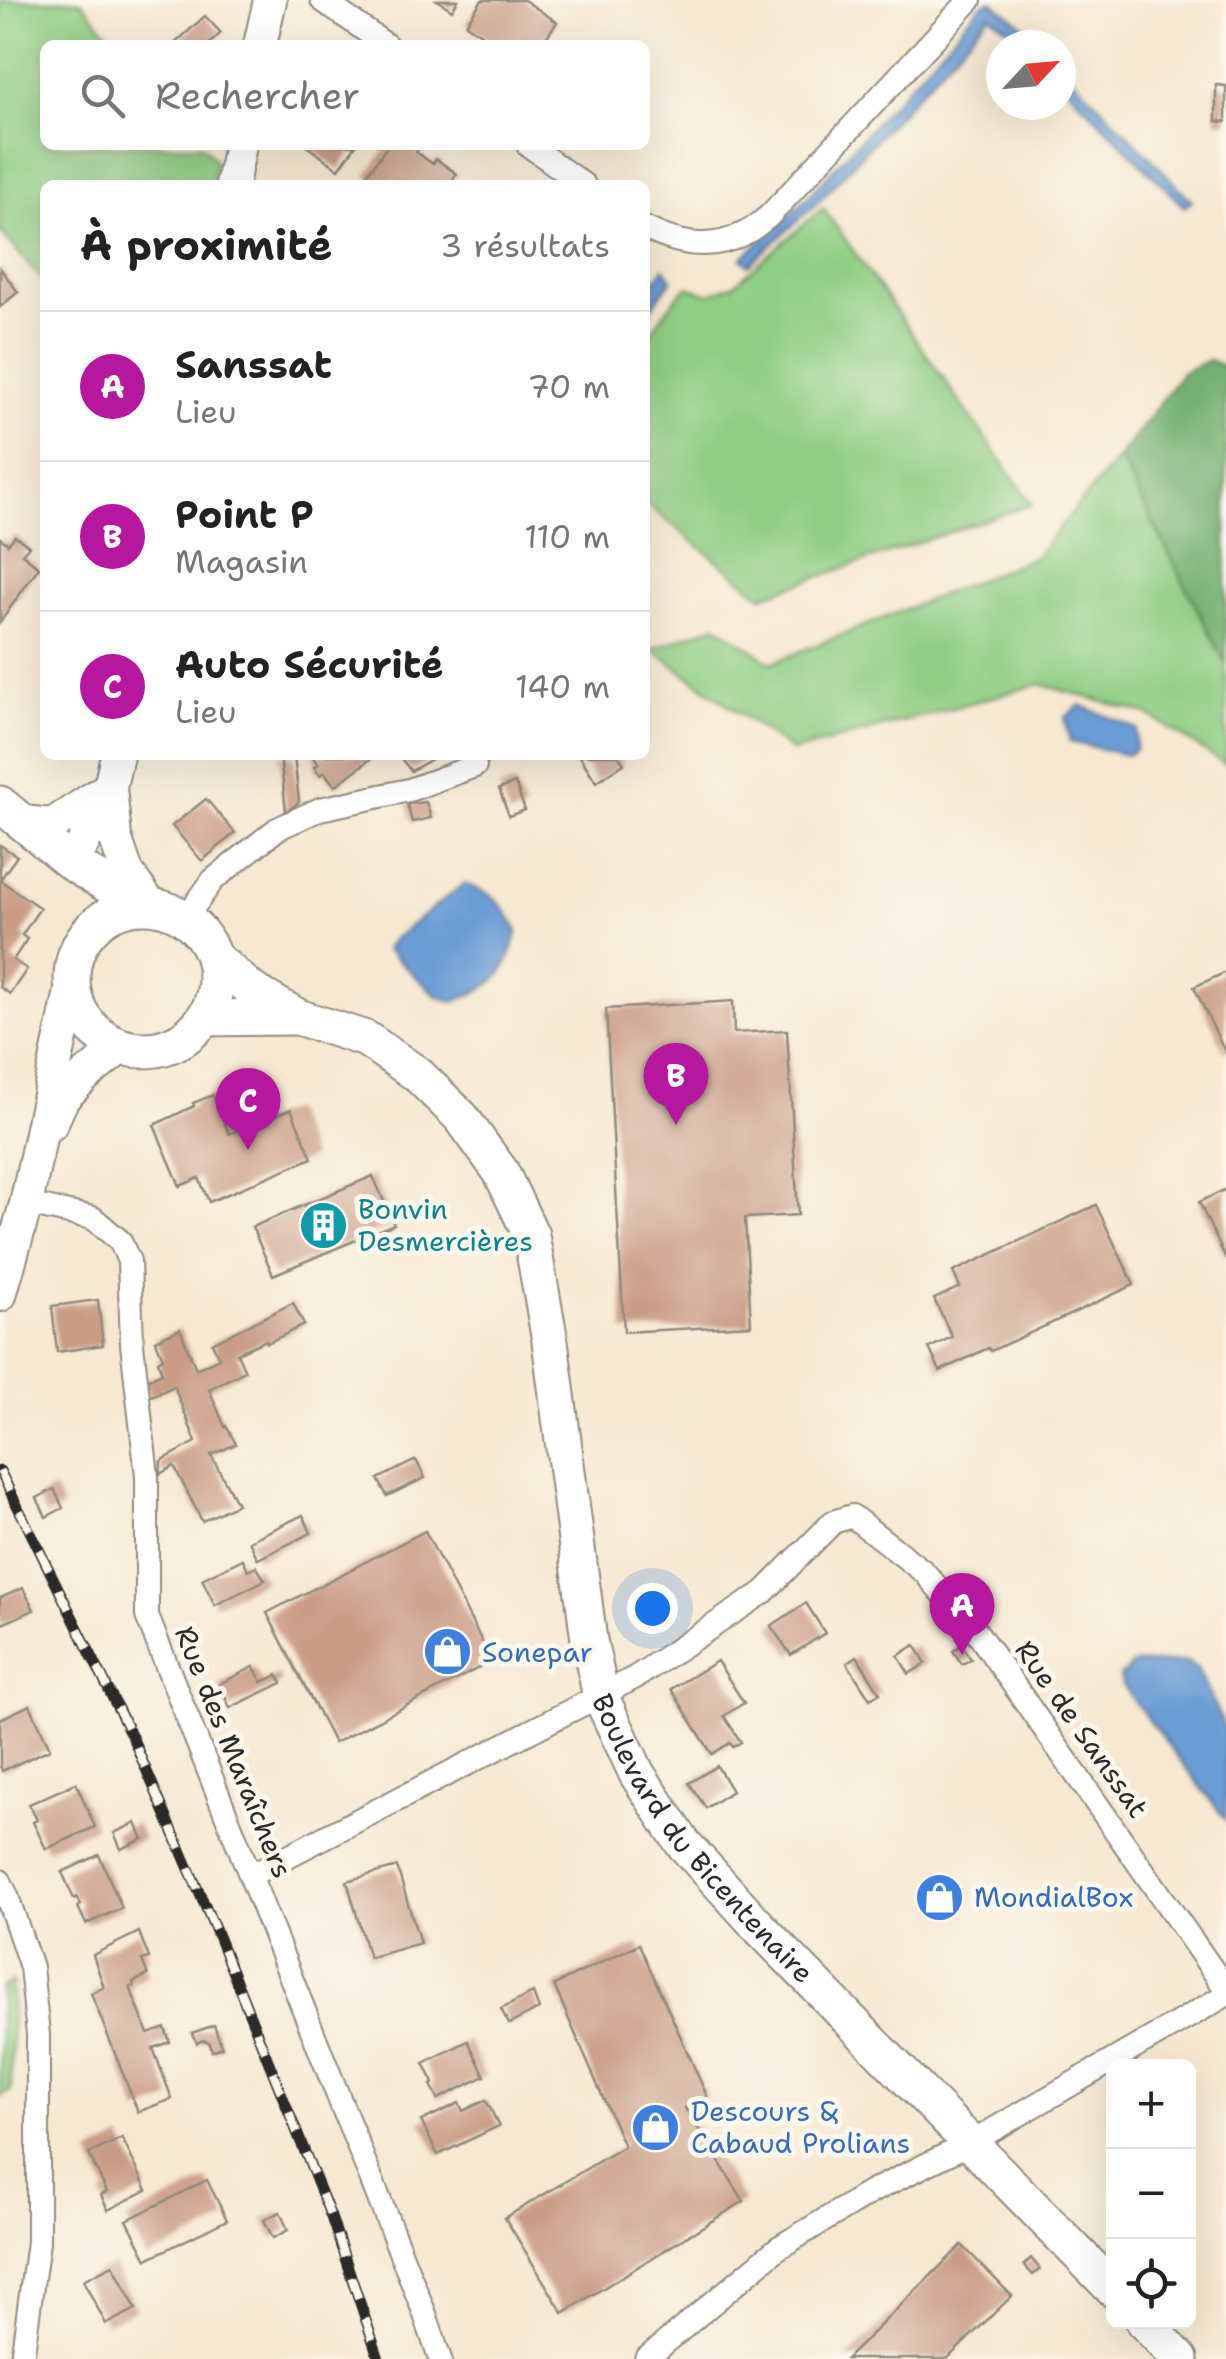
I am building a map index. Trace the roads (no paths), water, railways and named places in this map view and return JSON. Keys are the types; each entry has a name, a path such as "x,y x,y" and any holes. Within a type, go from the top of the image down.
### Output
{"main road":[{"path":"261,40 270,0"},
{"path":"233,180 239,150"},
{"path":"114,771 115,837 127,872 146,906"},
{"path":"12,812 52,825 114,771"},
{"path":"86,935 73,864 114,771"},
{"path":"12,812 73,864 146,906"},
{"path":"0,1294 38,1156 72,986 72,968 86,935 100,920 120,910 146,906 169,910 186,919 202,936 213,957 216,978 213,999 204,1018 188,1035 167,1046 144,1050 103,1037 77,1006 72,986"},
{"name":"Boulevard du Bicentenaire","path":"213,957 253,991 298,1017 366,1039 417,1074 461,1117 501,1172 531,1235 550,1341 589,1640 601,1697 638,1774 682,1842 761,1929 1106,2282"},
{"name":"Boulevard du Bicentenaire","path":"204,1018 298,1017"},
{"path":"38,1156 63,1098 122,1046"},
{"path":"1151,2329 1180,2359"}],"street":[{"path":"322,0 379,40"},
{"path":"650,230 683,244 712,244 743,235 770,216 970,0"},
{"path":"535,150 577,180"},
{"path":"186,919 213,880 277,829 320,809 409,790 474,766"},
{"name":"Rue des Maraîchers","path":"26,1204 93,1218 120,1241 129,1261 132,1344 147,1476 147,1616 424,2309 440,2359"},
{"name":"Rue de Sanssat","path":"251,1875 636,1678 764,1592 833,1522 852,1516 924,1572 976,1631 1226,1992"},
{"path":"0,1882 32,1967 38,2035 38,2242 22,2359"},
{"path":"646,2359 778,2248 871,2192 970,2143 1226,1992"}],"water":[{"path":"991,1 1028,30 1011,30 990,15 818,202 749,265 742,258 808,197 982,4"},
{"path":"1076,81 1192,201 1184,207 1076,97"},
{"path":"664,268 672,279 650,310 650,286"},
{"path":"1080,705 1137,729 1135,750 1127,755 1070,742 1065,718"},
{"path":"464,884 497,901 518,930 509,959 498,977 454,1002 437,996 386,949 392,940"},
{"path":"1187,1662 1197,1668 1226,1731 1226,1820 1122,1685 1120,1677 1133,1664"}],"railway":[{"path":"0,1471 133,1739 218,1936 331,2217 379,2359"}],"place":[{"name":"Point P","path":"676,1125"},
{"name":"Auto Sécurité","path":"248,1150"},
{"name":"Bonvin Desmercières","path":"323,1225"},
{"name":"Sonepar","path":"447,1652"},
{"name":"Sanssat","path":"962,1655"},
{"name":"MondialBox","path":"939,1897"},
{"name":"Descours & Cabaud Prolians","path":"656,2127"}]}
